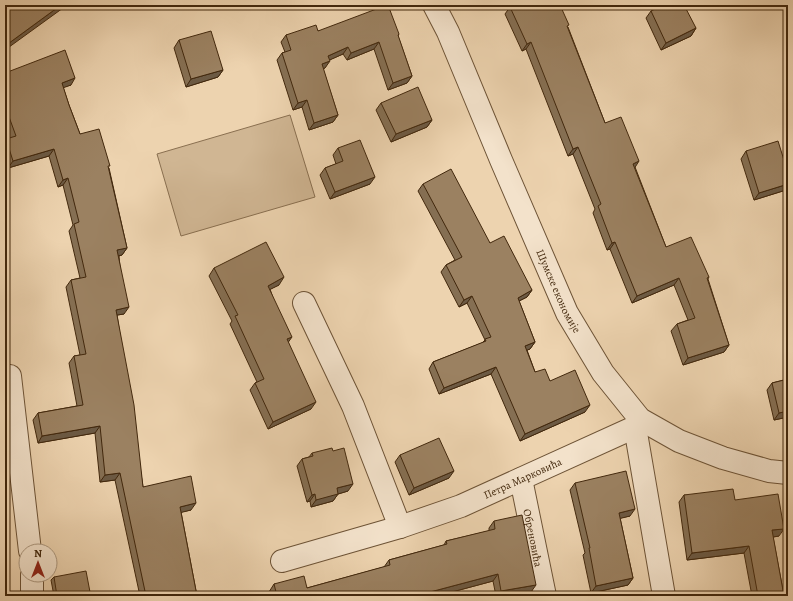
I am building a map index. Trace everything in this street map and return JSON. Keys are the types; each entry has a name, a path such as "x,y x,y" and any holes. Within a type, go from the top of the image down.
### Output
{"street":[{"name":"Шумске економије","path":"434,5 448,32 567,313 603,373 638,423 723,458 769,471 788,473"},
{"path":"304,303 353,406 400,527"},
{"path":"10,376 29,543"},
{"name":"Петра Марковића","path":"282,561 400,527 461,506 638,423"},
{"path":"638,423 664,596"},
{"name":"Обреновића","path":"521,479 545,596"},
{"path":"32,583 32,596"}],"shaded area":[{"path":"290,115 315,197 181,236 157,154"}],"building":[{"path":"5,5 61,5 5,46"},
{"path":"387,5 399,34 398,35 412,76 393,83 379,42 351,53 348,47 328,56 330,61 322,64 338,115 314,123 307,100 298,103 282,53 291,50 286,35 316,25 318,31"},
{"path":"514,5 560,5 569,25 567,26 605,123 621,117 639,161 633,164 666,247 691,237 709,277 707,278 729,345 688,358 677,324 695,318 679,278 637,296 615,242 612,243 598,206 601,204 578,147 573,149 531,42 527,44 510,7"},
{"path":"663,5 684,5 696,28 666,43 651,11"},
{"path":"211,31 223,70 191,79 179,40"},
{"path":"65,50 75,78 62,83 80,134 99,129 110,166 108,166 127,248 117,250 129,307 116,310 134,405 143,487 191,476 196,503 180,507 197,596 146,596 120,473 105,475 100,426 42,436 38,413 83,405 74,356 86,354 71,280 86,277 74,224 79,222 68,178 63,180 54,149 13,161 6,139 16,136 5,106 5,73"},
{"path":"418,87 432,120 396,134 381,103"},
{"path":"360,140 375,177 335,192 325,168 343,161 338,148"},
{"path":"778,141 788,173 788,184 759,193 746,151"},
{"path":"451,169 490,243 504,236 532,290 518,298 535,342 525,346 535,372 545,369 550,381 575,370 590,405 525,434 496,367 444,388 433,362 486,341 485,339 491,337 472,296 464,300 446,265 462,257 423,184"},
{"path":"266,242 284,277 268,286 292,337 287,339 316,402 273,422 255,383 264,379 235,316 238,315 214,268"},
{"path":"788,379 788,411 779,413 772,383"},
{"path":"439,438 454,471 414,488 400,455"},
{"path":"332,448 333,451 344,448 353,484 337,488 338,494 316,500 315,494 312,495 302,459 313,456 312,453"},
{"path":"626,471 635,509 619,513 633,578 596,586 590,548 575,483"},
{"path":"733,489 735,500 778,494 784,529 772,530 784,596 758,596 749,546 692,553 684,495"},
{"path":"522,515 536,585 501,591 498,574 415,596 277,596 274,584 304,576 307,588 390,565 389,560 447,544 446,541 495,529 494,521"},
{"path":"86,571 90,592 68,596 57,596 55,583 58,583 58,576"}]}
